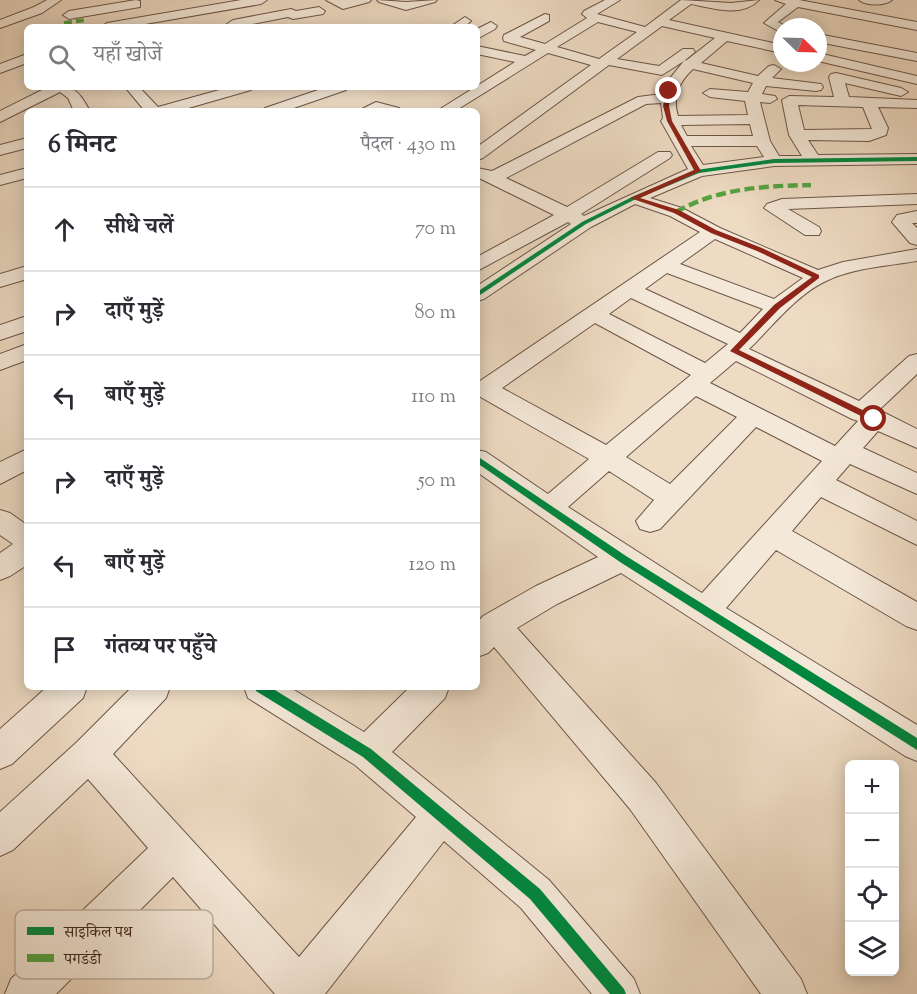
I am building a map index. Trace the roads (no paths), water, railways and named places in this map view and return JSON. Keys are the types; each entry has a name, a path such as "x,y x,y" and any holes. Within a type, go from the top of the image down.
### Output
{"street":[{"path":"0,24 38,10 55,0"},
{"path":"61,0 69,15"},
{"path":"191,0 211,18"},
{"path":"211,18 261,0"},
{"path":"275,0 305,24"},
{"path":"332,0 343,5 365,0"},
{"path":"383,0 406,6 431,0"},
{"path":"590,19 589,11 614,0"},
{"path":"663,2 737,7 753,0"},
{"path":"781,0 813,3 917,26"},
{"path":"865,0 884,0 884,9 917,16"},
{"path":"62,24 69,15 121,4 149,2"},
{"path":"685,3 732,16"},
{"path":"480,153 685,3"},
{"path":"778,18 795,3"},
{"path":"121,4 130,24"},
{"path":"142,24 319,11"},
{"path":"784,14 806,18"},
{"path":"545,18 508,38 543,49 662,72 717,35"},
{"path":"480,90 590,19 647,32"},
{"path":"661,22 756,43 773,52"},
{"path":"480,33 491,26"},
{"path":"691,174 680,141 669,121 666,106 675,81 717,35"},
{"path":"827,40 917,57"},
{"path":"480,51 524,60"},
{"path":"0,69 24,59"},
{"path":"716,140 709,120 710,93 738,60"},
{"path":"689,64 761,81 801,86 839,82 917,80"},
{"path":"773,67 761,81 752,98 763,142 774,160"},
{"path":"680,141 763,142 797,134 869,136 880,132 868,102 839,82 827,68"},
{"path":"480,75 496,79"},
{"path":"710,93 789,100 839,82 917,95"},
{"path":"0,117 55,90"},
{"path":"65,90 74,96 80,108"},
{"path":"134,90 150,108"},
{"path":"172,108 235,90"},
{"path":"279,108 332,90"},
{"path":"464,90 475,93"},
{"path":"450,108 480,90"},
{"path":"485,174 593,127 643,100 668,98"},
{"path":"789,100 797,134"},
{"path":"868,102 917,104"},
{"path":"537,112 593,127"},
{"path":"669,121 756,121 797,134 829,163"},
{"path":"0,131 3,149 24,145"},
{"path":"480,293 576,218 664,155"},
{"path":"739,170 774,160 865,163 917,159"},
{"path":"480,261 492,246 634,198 691,174 829,163"},
{"path":"865,163 917,167"},
{"path":"0,180 24,173"},
{"path":"485,174 576,218"},
{"path":"634,198 676,212 713,232 817,277"},
{"path":"812,231 773,208 782,204 917,199"},
{"path":"759,250 812,231 875,201"},
{"path":"875,201 909,220 917,239"},
{"path":"672,498 609,459 485,389 713,232"},
{"path":"550,507 701,380 738,347 777,307 817,277 843,268 917,255"},
{"path":"664,265 777,307"},
{"path":"0,281 24,273"},
{"path":"628,289 868,416 917,439"},
{"path":"593,314 701,380 754,416 917,484"},
{"path":"0,333 24,324"},
{"path":"0,363 24,352"},
{"path":"705,611 843,455 868,416 917,361"},
{"path":"650,521 754,416"},
{"path":"0,474 24,460"},
{"path":"480,461 623,559 917,744"},
{"path":"818,483 917,534"},
{"path":"0,521 24,537"},
{"path":"773,534 917,617"},
{"path":"0,568 24,552"},
{"path":"623,559 522,606 486,634 643,796 786,994"},
{"path":"0,752 67,690"},
{"path":"0,837 89,753 151,690"},
{"path":"265,690 367,753 535,894 619,994"},
{"path":"367,753 430,690"},
{"path":"89,753 175,848 300,993 442,815"},
{"path":"112,910 175,848"},
{"path":"27,994 42,979"}]}
